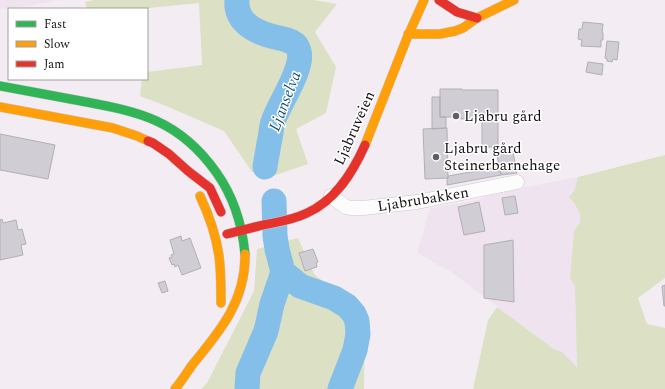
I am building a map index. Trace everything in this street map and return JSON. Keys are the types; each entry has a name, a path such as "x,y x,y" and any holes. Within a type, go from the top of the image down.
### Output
{"main road":[{"name":"Ljabruveien","path":"188,171 210,188 218,204 226,230 242,230 293,219 308,213 319,206 331,196 346,179 359,157 408,34 424,0"},
{"path":"439,0 454,11 466,16 477,18"},
{"path":"408,34 440,34 455,31 463,28 477,18 514,0"},
{"path":"0,86 118,108 144,115 163,123 178,132 201,152 213,166 224,183 237,212 242,230 245,254 245,264 237,299 216,337 175,389"},
{"path":"0,106 95,124 123,131 153,143 169,154 188,171 205,207 216,240 220,265 220,306 230,278"},
{"path":"196,361 211,328"}],"street":[{"name":"Ljabrubakken","path":"331,196 346,207 364,208 417,202 517,182"}],"shaded area":[{"path":"0,0 61,0 27,6 0,9"},
{"path":"578,177 574,191 569,197 575,204 580,214 580,222 574,231 577,367 562,352 554,349 451,272 417,253 430,208 478,200 484,197 525,187"}],"green space":[{"path":"94,0 314,0 337,4 315,32 336,67 326,113 296,129 308,164 273,176 252,172 224,131 140,96 142,80 148,80 148,72 202,65 199,3 148,8 87,8 85,2"},
{"path":"665,155 665,278 638,298 647,324 665,328 665,389 473,389 488,320 497,307 554,349 562,352 577,367 575,286 570,278 574,231 580,222 580,214 575,204 569,197 574,191 578,177"},
{"path":"298,238 314,274 365,316 364,389 201,389 207,383 254,291 257,249"}],"building":[{"path":"583,22 603,24 603,40 601,40 601,47 581,46 582,40 578,39 579,29 582,29"},
{"path":"607,41 619,42 617,60 613,59 612,62 607,61 605,58"},
{"path":"588,62 603,64 602,75 586,72"},
{"path":"440,89 498,90 498,147 482,147 482,118 461,119 461,117 440,117"},
{"path":"432,97 440,97 440,117 446,117 446,128 432,129"},
{"path":"447,128 448,178 425,179 423,129"},
{"path":"0,134 55,145 48,179 0,170"},
{"path":"513,152 517,173 501,175 497,155"},
{"path":"500,167 501,175 447,185 448,176"},
{"path":"515,196 518,213 505,215 502,198"},
{"path":"479,202 485,231 464,235 458,207"},
{"path":"2,219 3,223 16,220 18,230 22,229 26,244 21,245 23,255 0,260 0,220"},
{"path":"181,236 182,241 190,238 201,268 182,275 178,265 175,267 174,264 172,265 169,258 174,254 170,240"},
{"path":"513,240 514,302 484,298 484,245"},
{"path":"313,249 318,262 316,263 317,267 305,271 299,253"},
{"path":"165,281 168,291 162,293 158,283"},
{"path":"665,285 665,306 664,306 662,286"}],"waterway":[{"name":"Ljanselva","path":"237,0 239,14 246,24 264,34 295,44 299,51 300,58 295,76 273,122 265,167"},
{"name":"Ljanselva","path":"274,201 275,236 283,272 300,286 334,298 347,306 354,314 357,321 358,334 355,350 340,389"},
{"path":"247,389 248,373 266,331 272,304 283,272"}],"traffic: fast":[{"path":"0,86 122,109 157,121 173,130 202,154 228,191 242,232 245,254"}],"traffic: slow":[{"path":"365,145 407,38 424,0"},
{"path":"408,34 440,34 455,31 463,28 477,18 514,0"},
{"path":"0,107 113,128 148,141"},
{"path":"200,196 212,225 218,248 221,273 221,303"},
{"path":"175,389 230,314 241,286 245,254"}],"traffic: jam":[{"path":"439,0 457,12 477,18"},
{"path":"148,141 169,154 210,188 221,212"},
{"path":"227,234 291,219 302,215 327,201 349,175 365,145"}],"place":[{"name":"Ljabru gård","path":"456,116"},
{"name":"Ljabru gård Steinerbarnehage","path":"436,157"}]}
